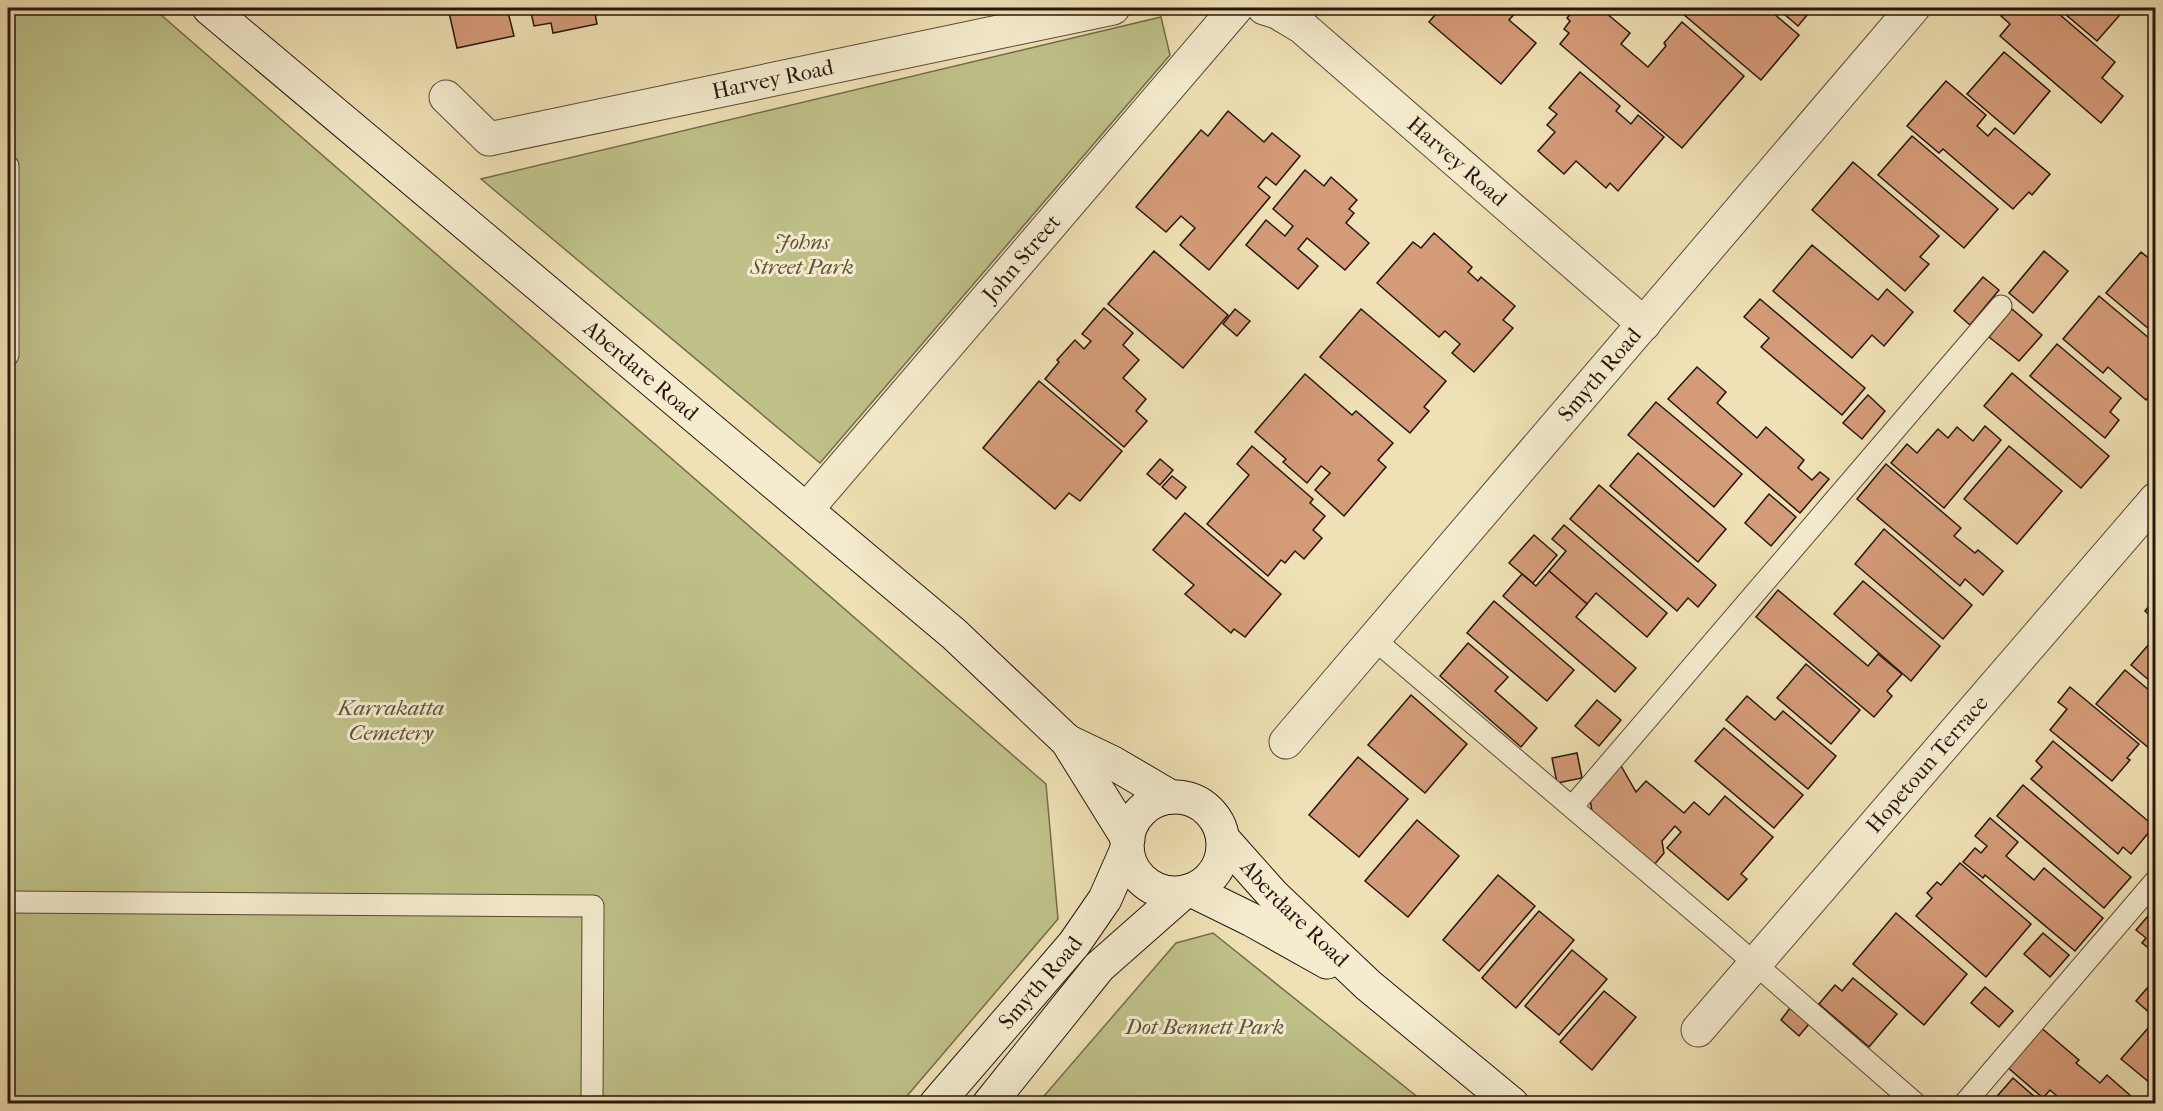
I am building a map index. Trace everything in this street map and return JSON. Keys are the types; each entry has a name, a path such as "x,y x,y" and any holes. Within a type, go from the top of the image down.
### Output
{"street":[{"name":"Aberdare Road","path":"209,8 954,634 1067,741 1128,844"},
{"name":"Harvey Road","path":"446,98 489,139 1113,8"},
{"name":"John Street","path":"807,509 1236,8"},
{"name":"Harvey Road","path":"1264,8 1302,27 1644,324"},
{"name":"Smyth Road","path":"1286,742 1913,8"},
{"name":"Hopetoun Terrace","path":"1698,1030 2156,499"},
{"name":"Aberdare Road","path":"1067,741 1113,763 1171,797"},
{"path":"1171,797 1186,798 1200,803 1219,825 1224,840 1219,865 1203,884 1188,891 1168,892 1154,888 1141,878 1132,865 1128,844 1131,826 1147,806 1171,797"},
{"name":"Aberdare Road","path":"1224,840 1273,894 1368,985 1512,1104"},
{"name":"Smyth Road","path":"936,1104 1074,944 1105,899 1128,844"},
{"name":"Aberdare Road","path":"1188,891 1251,920 1368,985"},
{"name":"Smyth Road","path":"989,1104 1099,967 1188,891"}],"lane":[{"path":"8,166 8,355"},
{"path":"1572,807 2001,306"},
{"path":"1375,640 1755,963 1916,1104"},
{"path":"1964,1104 2156,880"},
{"path":"8,902 593,906 592,1104"}],"green space":[{"name":"Karrakatta Cemetery","path":"8,8 153,8 1046,784 1058,919 901,1103 8,1103"},
{"name":"Johns Street Park","path":"1161,17 1170,55 820,463 481,179"},
{"name":"Dot Bennett Park","path":"1213,933 1425,1103 1038,1103 1176,943"}],"building":[{"path":"448,8 507,8 514,36 457,48"},
{"path":"530,8 594,8 597,24 553,33 551,23 534,26"},
{"path":"1441,8 1520,8 1509,20 1536,43 1501,84 1429,22"},
{"path":"1576,8 1600,8 1630,33 1621,44 1648,67 1682,22 1744,76 1682,148 1560,44 1569,33 1564,29 1570,21 1567,18"},
{"path":"1676,8 1767,8 1799,35 1761,80"},
{"path":"1777,8 1813,8 1798,26"},
{"path":"2008,8 2052,8 2115,62 2102,78 2123,96 2101,123 2000,36 2010,24 2001,16"},
{"path":"2058,8 2126,8 2097,41"},
{"path":"2004,52 2050,91 2014,134 1967,94"},
{"path":"1580,72 1620,106 1616,111 1631,124 1638,115 1664,137 1618,191 1610,183 1606,188 1576,161 1564,174 1538,151 1555,132 1547,125 1557,114 1549,108"},
{"path":"1946,81 1986,115 1977,126 1988,136 1995,128 2050,174 2032,195 2029,192 2013,209 1943,149 1939,153 1907,126"},
{"path":"1228,111 1264,142 1272,133 1300,156 1276,185 1266,177 1258,187 1270,197 1209,270 1180,245 1195,228 1181,216 1166,232 1136,207 1201,130 1208,136"},
{"path":"1912,136 1998,209 1964,248 1878,175"},
{"path":"1853,162 1939,236 1920,257 1929,264 1905,291 1812,210"},
{"path":"1305,170 1324,186 1331,177 1357,200 1349,209 1354,213 1346,223 1369,243 1345,270 1307,238 1298,249 1318,266 1298,289 1246,245 1266,220 1285,236 1293,226 1273,209"},
{"path":"1434,233 1472,267 1468,272 1478,281 1481,277 1515,306 1503,320 1513,328 1474,372 1452,353 1460,344 1445,331 1439,337 1377,283 1413,242 1421,248"},
{"path":"1812,245 1878,300 1887,289 1913,312 1884,346 1872,335 1852,358 1773,291"},
{"path":"1154,251 1228,315 1183,368 1108,304"},
{"path":"2044,251 2068,271 2033,313 2009,293"},
{"path":"2141,252 2156,264 2156,335 2106,293"},
{"path":"1983,277 1999,290 1970,325 1954,311"},
{"path":"2099,296 2156,344 2156,388 2146,400 2108,367 2103,373 2063,339"},
{"path":"1760,299 1865,388 1842,415 1761,347 1769,338 1744,317"},
{"path":"1104,308 1133,333 1123,345 1139,360 1123,378 1146,399 1136,411 1147,421 1124,447 1045,379 1059,362 1057,360 1075,340 1084,349 1091,341 1082,334"},
{"path":"1235,309 1250,321 1237,336 1223,324"},
{"path":"1361,309 1446,381 1424,407 1429,411 1410,433 1320,357"},
{"path":"2012,309 2042,335 2019,361 1989,337"},
{"path":"2057,344 2121,398 2110,412 2119,420 2105,438 2030,376"},
{"path":"1697,367 1726,392 1717,403 1757,438 1766,427 1804,460 1798,468 1812,480 1820,472 1829,479 1800,513 1668,399"},
{"path":"2012,373 2109,456 2081,488 1984,406"},
{"path":"1305,374 1352,415 1356,411 1393,443 1378,460 1386,467 1344,516 1315,490 1330,473 1321,466 1307,483 1283,462 1286,459 1255,432"},
{"path":"1039,381 1122,451 1080,501 1069,493 1055,509 983,448"},
{"path":"1868,395 1885,411 1862,439 1843,423"},
{"path":"1656,402 1742,474 1714,507 1628,435"},
{"path":"1985,426 2001,440 1944,508 1891,463 1907,444 1917,453 1938,429 1948,438 1957,427 1973,441"},
{"path":"1252,446 1313,499 1310,503 1325,516 1313,530 1322,538 1304,559 1295,551 1285,563 1281,560 1268,576 1207,524 1249,475 1237,464"},
{"path":"2009,446 2062,491 2017,544 1964,499"},
{"path":"1638,453 1726,529 1698,562 1610,486"},
{"path":"1160,459 1173,470 1160,485 1147,474"},
{"path":"1886,464 1961,528 1954,536 1975,553 1978,550 2003,571 1983,595 1965,579 1960,586 1857,499"},
{"path":"1172,476 1186,487 1176,499 1162,487"},
{"path":"1599,485 1716,585 1698,607 1688,598 1677,611 1570,519"},
{"path":"1769,494 1796,517 1771,546 1745,523"},
{"path":"1185,513 1281,594 1245,637 1234,629 1231,633 1185,594 1194,585 1153,550"},
{"path":"1564,525 1667,613 1647,637 1596,593 1587,604 1549,571 1566,551 1552,539"},
{"path":"1884,529 1972,605 1943,639 1855,564"},
{"path":"1534,535 1557,555 1533,583 1509,563"},
{"path":"1549,571 1587,604 1576,617 1636,668 1615,692 1503,596 1522,574 1536,586"},
{"path":"1863,581 1940,646 1911,681 1834,614"},
{"path":"1778,590 1868,666 1878,654 1902,674 1887,691 1892,696 1874,717 1756,617"},
{"path":"2156,598 2156,621 2145,611"},
{"path":"1494,601 1574,670 1547,701 1467,633"},
{"path":"2156,636 2156,686 2131,665"},
{"path":"1468,643 1508,677 1495,691 1537,728 1521,747 1440,676"},
{"path":"1806,664 1860,710 1831,744 1777,698"},
{"path":"2125,670 2156,696 2156,754 2096,704"},
{"path":"2070,687 2139,744 2127,758 2130,760 2112,781 2050,730 2067,709 2058,702"},
{"path":"1411,695 1467,744 1425,793 1368,745"},
{"path":"1747,696 1775,720 1783,711 1836,756 1808,789 1726,720"},
{"path":"1597,700 1621,720 1599,746 1575,726"},
{"path":"1724,728 1803,795 1774,828 1695,761"},
{"path":"2053,741 2154,826 2131,854 2123,847 2118,854 2031,779 2042,767 2036,761"},
{"path":"1577,753 1582,778 1557,783 1552,758"},
{"path":"1358,757 1408,799 1359,857 1309,815"},
{"path":"1620,764 1636,792 1646,781 1684,813 1694,802 1709,815 1725,796 1773,837 1741,874 1747,879 1728,900 1667,848 1681,832 1675,826 1662,841 1664,853 1654,865 1592,812 1590,798"},
{"path":"2023,785 2131,877 2104,908 1997,816"},
{"path":"1990,818 2018,842 2006,856 2034,880 2044,868 2103,918 2075,951 1985,875 1983,878 1963,862 1975,848 1981,853 1987,846 1975,836"},
{"path":"1417,820 1459,856 1408,917 1365,881"},
{"path":"1960,863 2031,924 1986,977 1916,916 1932,898 1927,893 1937,882 1941,885"},
{"path":"1498,875 1535,906 1479,971 1443,940"},
{"path":"1539,911 1574,940 1516,1008 1482,978"},
{"path":"1896,913 1967,974 1924,1025 1853,964"},
{"path":"2148,916 2156,922 2156,954 2142,943 2146,938 2136,930"},
{"path":"2043,933 2069,955 2050,977 2024,954"},
{"path":"1572,950 1607,979 1559,1035 1525,1006"},
{"path":"1853,978 1897,1014 1869,1047 1819,1004 1835,985 1842,991"},
{"path":"2155,979 2156,1009 2151,1014 2136,1001"},
{"path":"1985,987 2013,1011 1999,1027 1971,1003"},
{"path":"1604,991 1636,1017 1592,1070 1560,1042"},
{"path":"1790,1008 1809,1024 1799,1036 1781,1020"},
{"path":"2039,1026 2079,1060 2076,1063 2100,1083 2107,1075 2140,1104 2066,1104 2050,1090 2043,1098 2006,1066"},
{"path":"2149,1027 2156,1033 2156,1088 2121,1059"},
{"path":"2013,1078 2043,1104 1997,1104 1993,1101"},
{"path":"1717,1097 1726,1104 1712,1104"}]}
